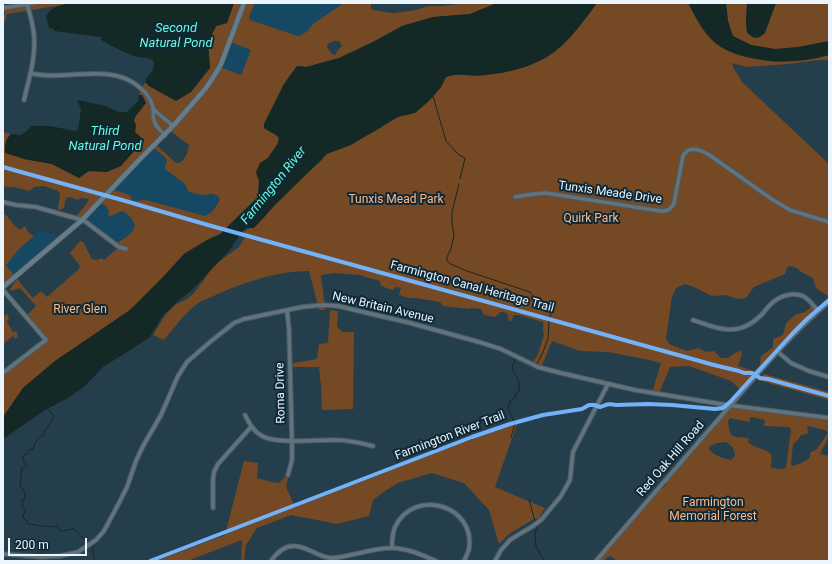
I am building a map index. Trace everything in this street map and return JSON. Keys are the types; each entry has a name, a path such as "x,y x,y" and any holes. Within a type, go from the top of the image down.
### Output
{"main road":[{"path":"3,288 82,220 173,126 206,88 216,73 229,46 244,3"}],"street":[{"path":"3,8 34,3"},
{"path":"24,100 32,64 34,36 27,4"},
{"path":"30,73 44,75 105,74 119,76 132,82 144,91 153,108 173,126"},
{"path":"153,108 152,113 154,122 164,135"},
{"name":"Tunxis Meade Drive","path":"515,197 546,193 660,211 669,210 674,203 684,153 688,150 694,149 708,154 773,200 790,210 829,222"},
{"path":"3,202 36,207 82,220 119,247 126,249"},
{"path":"3,288 46,340 3,372"},
{"path":"693,320 717,328 731,330 740,328 750,324 760,317 768,306 774,301 789,295 803,296 818,311"},
{"name":"Red Oak Hill Road","path":"596,561 792,336 829,302"},
{"name":"New Britain Avenue","path":"3,554 42,557 60,556 78,552 96,540 104,531 120,501 143,446 161,415 178,376 187,362 234,323 244,319 287,310 316,306 338,306 410,323 479,342 501,349 538,367 608,384 636,390 731,405 829,418"},
{"name":"Roma Drive","path":"287,310 289,329 292,441 292,460 288,476"},
{"path":"778,352 791,363 809,371 829,377"},
{"path":"495,561 501,550 510,540 542,519 561,496 570,480 573,452 608,384"},
{"path":"245,415 251,427 263,436 275,440 337,440 358,442 373,446"},
{"path":"213,508 214,472 218,464 251,427"},
{"path":"392,548 395,527 406,514 415,508 425,505 436,505 445,507 454,512 464,524 468,532 469,541 468,551 464,561"},
{"path":"271,561 276,553 284,548 293,546 303,548 315,554 329,558 392,548 423,555 436,561"}],"shaded area":[{"path":"255,3 344,3 313,24 311,28 301,36 298,36 250,20 249,17"},
{"path":"230,41 251,50 241,75 220,67"},
{"path":"154,149 167,160 165,167 166,170 185,184 188,191 203,195 212,194 218,196 220,200 212,212 205,216 146,200 132,202 130,195 114,190"},
{"path":"105,195 105,204 111,216 122,211 134,221 135,226 133,232 124,240 119,241 115,245 82,220"},
{"path":"42,230 60,239 15,277 5,265 20,248"}],"green space":[{"path":"34,3 74,3 7,14 3,27 5,13 3,9"},
{"name":"River Glen","path":"234,3 255,3 249,17 250,20 298,36 305,33 313,24 344,3 371,3 371,8 373,10 394,13 416,10 428,6 466,3 497,3 470,14 433,17 402,26 339,58 306,67 297,66 284,84 264,124 269,131 276,134 279,138 278,143 268,158 260,163 258,197 227,227 223,238 216,236 184,254 130,310 55,361 23,388 3,417 3,372 46,340 26,316 36,306 20,288 11,291 10,289 17,279 33,298 41,291 47,297 78,270 80,266 70,253 80,241 83,242 92,259 98,260 101,258 104,260 118,248 115,245 129,235 135,226 130,217 122,211 111,216 108,215 109,211 105,205 101,204 105,196 82,220 75,218 89,199 81,198 78,200 71,197 66,198 64,208 59,210 60,194 58,191 44,186 34,187 30,191 14,187 6,187 3,185 3,132 11,134 6,139 24,159 52,164 79,178 89,171 107,172 140,137 135,132 136,125 134,121 135,117 145,103 142,95 139,95 145,82 149,86 176,101 210,68 208,43 216,26 227,23","holes":["334,41 339,41 342,46 335,55 331,53 327,47 328,44","230,42 251,50 241,75 220,67","169,130 189,145 184,159 176,163 155,144","152,147 165,157 167,160 165,167 166,170 185,184 188,191 203,195 212,194 218,196 220,200 212,212 205,216 146,200 132,201 130,195 114,190 108,196 105,195"]},
{"path":"597,3 688,3 698,22 728,51 747,57 775,62 804,60 829,55 829,60 789,64 747,67 732,63 742,82 829,164 829,297 816,288 813,278 791,266 787,267 785,274 754,287 746,298 738,299 726,295 712,296 685,284 676,288 672,297 666,338 669,344 687,351 698,348 706,352 714,351 721,358 728,358 740,350 742,354 738,366 754,371 760,365 761,356 773,347 773,339 783,335 786,323 795,315 805,312 813,305 818,311 743,392 731,381 689,366 670,367 659,394 652,393 661,363 608,352 580,351 552,341 542,365 539,367 532,364 538,354 544,335 543,322 519,315 514,315 511,321 509,321 507,313 501,312 495,317 484,315 481,309 443,306 440,302 409,298 399,295 401,288 396,287 392,290 381,286 380,281 359,275 335,273 321,275 325,310 319,310 309,271 298,271 253,281 200,302 186,314 164,340 153,335 166,314 175,305 193,294 213,266 239,247 244,239 243,238 247,234 244,233 247,229 263,219 271,206 323,159 325,153 375,131 386,123 433,97 441,87 446,77 453,74 478,76 583,21"},
{"path":"726,3 747,3 747,33 773,3 829,3 829,44 780,50 751,45 733,36 728,21"},
{"path":"3,215 6,215 20,230 25,226 28,232 34,236 20,248 6,265 15,277 3,287"},
{"path":"330,310 338,311 337,326 342,332 354,332 353,409 322,410 319,367 293,367 293,363 317,359 319,344 328,343"},
{"path":"7,314 9,318 7,322 13,332 16,331 18,336 16,339 13,336 3,344 3,317"},
{"path":"764,374 829,392 829,400 758,380"},
{"name":"Farmington Memorial Forest","path":"731,405 829,418 829,436 820,454 829,456 829,561 615,561 615,559 610,556 604,561 596,561 660,486 663,488 667,484 665,481","holes":["752,417 764,420 764,426 789,427 791,430 786,467 784,469 771,468 772,458 770,453 750,444 748,442 749,438 735,437 731,434 728,421 730,418 750,422 750,418","809,426 825,430 828,433 816,450 811,452 809,458 802,463 792,466 793,444 801,435 807,434 807,428","728,443 734,450 735,456 731,460 715,455 709,448 715,444"]},
{"path":"517,424 495,487 545,508 539,518 532,520 509,534 499,544 489,510 464,483 432,473 398,483 385,491 373,500 369,516 337,524 291,515 257,528 246,545 244,561 241,561 242,540 187,561 156,561 225,535 244,461 258,463 257,478 279,483 285,477 288,478 286,487 295,507 382,474 418,458"}],"water":[{"name":"Second Natural Pond","path":"74,3 234,3 227,23 216,26 208,43 210,68 191,92 176,101 149,86 145,82 154,66 154,62 151,59 134,56 101,40 101,37 54,31 54,29 49,28 46,16 49,12 58,6"},
{"name":"Farmington River","path":"497,3 597,3 568,40 540,61 525,67 502,73 456,75 446,77 441,87 429,101 415,113 398,117 351,145 327,154 254,228 247,228 242,231 229,251 191,291 179,300 162,317 149,338 103,367 85,386 68,398 45,410 3,439 3,417 23,388 55,361 130,310 184,254 220,234 258,197 259,181 256,172 260,163 268,158 278,143 279,138 264,128 264,124 284,84 297,66 306,67 339,58 402,26 433,17 470,14"},
{"path":"688,3 726,3 728,21 733,36 751,45 775,49 798,47 829,41 829,55 805,60 769,61 730,52 707,35"},
{"path":"747,3 776,3 765,33 760,37 754,38 747,33"},
{"name":"Third Natural Pond","path":"139,95 142,95 146,103 135,117 135,132 144,140 121,166 107,172 89,171 79,178 52,164 24,159 5,153 6,143 11,134 21,135 31,126 50,126 75,131 78,130 81,109 77,100 106,106 118,112 127,112 139,100"}],"waterway":[{"path":"433,96 446,141 459,155 465,158 460,179"},
{"path":"459,184 452,212 454,235 447,261 464,270 530,292 550,312 550,317"},
{"path":"537,364 548,338 549,321"},
{"path":"514,421 508,409 510,401 515,398 516,393 519,391 519,382 512,369 515,359"},
{"path":"46,408 54,415 52,420 44,432 45,434 37,440 33,449 30,449 23,456 23,461 27,465 22,468 20,485 25,496 24,500 22,500 23,508 26,510 23,518 28,524 47,527 57,526 59,530 62,531 74,529 88,543"},
{"path":"511,437 515,424"},
{"path":"529,500 535,521"},
{"path":"537,527 535,533 536,547 544,561"},
{"path":"93,547 95,561"}],"cycle path":[{"name":"Farmington Canal Heritage Trail","path":"3,167 714,365 744,373 752,373 760,378 829,396"},
{"name":"Farmington River Trail","path":"150,561 472,437 543,415 582,409 589,405 600,407 609,404 648,404 715,409 723,408 793,333 829,300"}],"park label":[{"name":"Tunxis Mead Park","path":"396,200"},
{"name":"Quirk Park","path":"591,219"}]}
